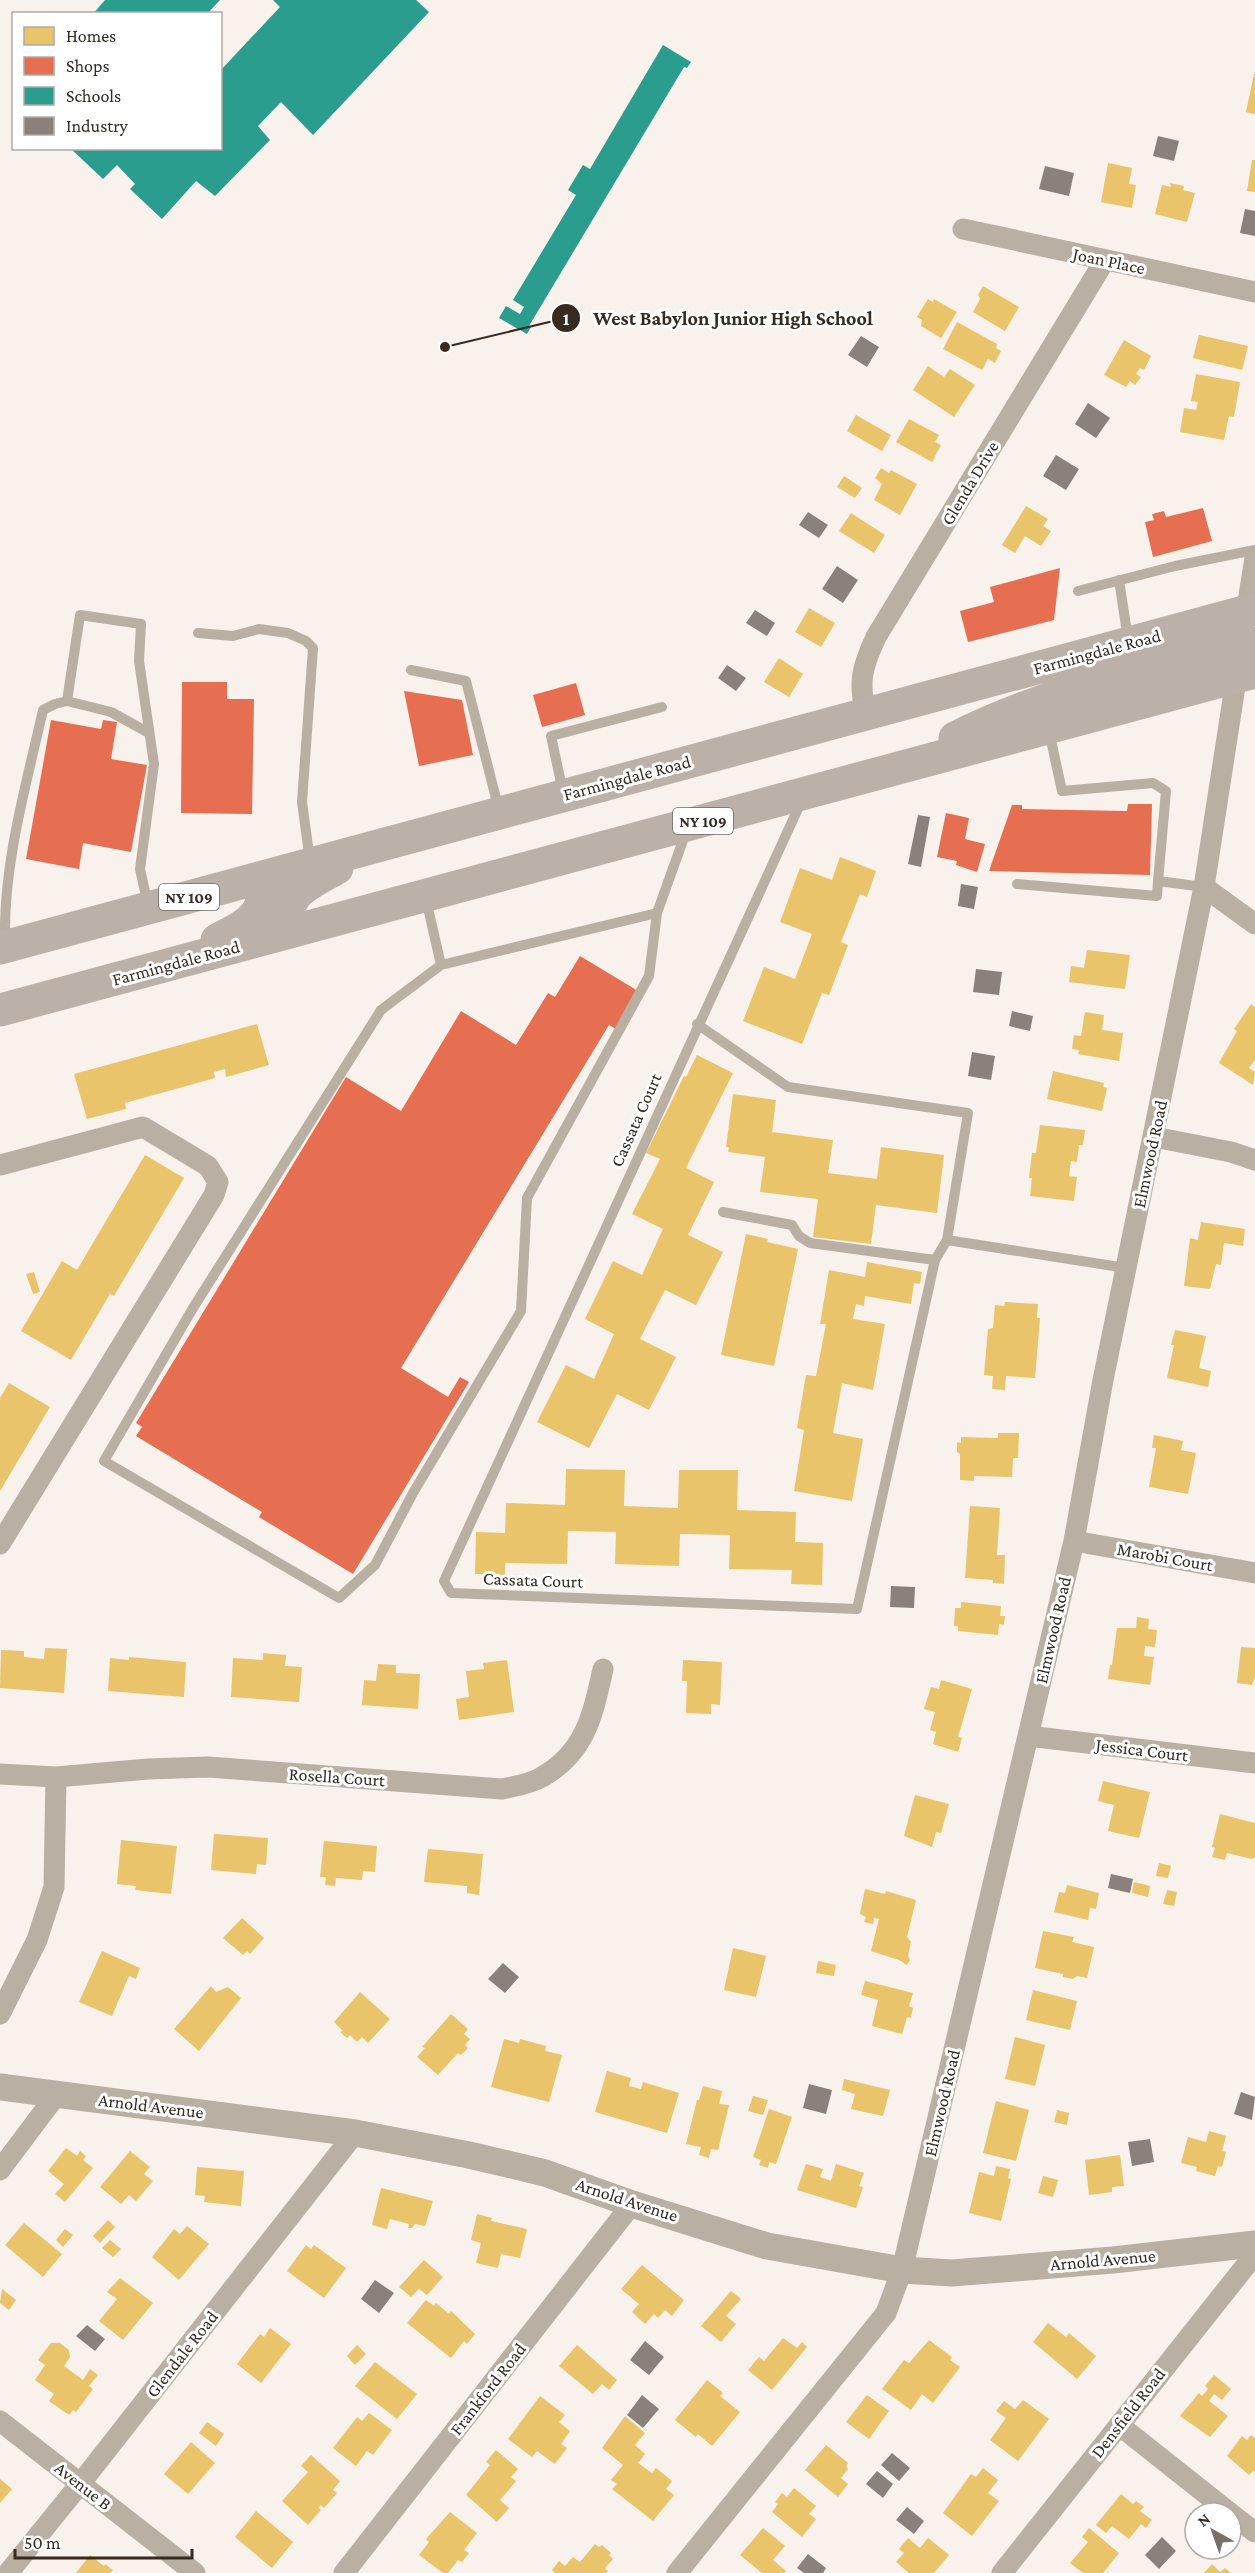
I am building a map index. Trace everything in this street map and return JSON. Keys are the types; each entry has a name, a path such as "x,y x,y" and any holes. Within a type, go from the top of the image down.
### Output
{"main road":[{"name":"Farmingdale Road","path":"3,947 1251,610"},
{"name":"Farmingdale Road","path":"0,1011 1048,728 1247,660"},
{"path":"892,770 986,722 1120,676 1247,660"},
{"path":"284,933 285,914 293,896 308,884 378,846"},
{"path":"170,965 246,925 255,917 264,900 266,877"}],"street":[{"name":"Joan Place","path":"963,229 1255,292"},
{"name":"Glenda Drive","path":"866,714 861,695 861,675 876,637 1105,260"},
{"name":"Elmwood Road","path":"677,2573 886,2313 902,2270 1074,1541 1103,1380 1204,887 1247,660 1255,558"},
{"path":"1204,887 1255,924"},
{"path":"0,1166 143,1127 208,1166 218,1182 214,1195 0,1544"},
{"path":"1154,1137 1231,1152 1255,1160"},
{"name":"Marobi Court","path":"1074,1541 1255,1573"},
{"name":"Rosella Court","path":"0,1774 56,1777 148,1769 208,1767 502,1789 541,1779 570,1756 591,1721 603,1669"},
{"name":"Jessica Court","path":"1028,1736 1255,1763"},
{"path":"0,2014 37,1940 54,1887 56,1777"},
{"name":"Arnold Avenue","path":"0,2086 355,2133 545,2173 632,2204 767,2246 902,2270 952,2273 1113,2260 1255,2244"},
{"path":"0,2170 57,2094"},
{"name":"Glendale Road","path":"8,2573 355,2133"},
{"name":"Frankford Road","path":"344,2573 632,2204"},
{"name":"Densfield Road","path":"1002,2573 1255,2254"},
{"name":"Avenue B","path":"0,2421 195,2573"},
{"path":"1119,2425 1216,2501"},
{"path":"1243,2522 1255,2532"}],"lane":[{"path":"1078,591 1175,566 1255,550"},
{"path":"1119,580 1129,644"},
{"path":"67,701 80,615 141,624 139,661 154,764 140,869 148,908"},
{"path":"198,633 233,636 259,629 288,633 306,641 313,648 302,802 310,864"},
{"path":"411,670 466,681 499,812"},
{"path":"3,947 8,878 43,710 67,701 111,712 149,733"},
{"path":"563,795 550,736 662,707"},
{"path":"1017,884 1157,896 1166,791 1154,783 1062,790 1048,728"},
{"name":"Cassata Court","path":"698,1024 788,1087 968,1113 947,1240 935,1260 857,1610 451,1593 444,1581 698,1024 804,794"},
{"path":"657,913 441,965 381,1010 193,1308 104,1461 339,1598 375,1564 413,1493 521,1311 527,1198 649,976 657,913 688,825"},
{"path":"1158,880 1204,887"},
{"path":"425,895 441,965"},
{"path":"723,1212 792,1225 799,1236 810,1243 935,1260"},
{"path":"947,1240 1126,1268"}],"building: Homes":[{"path":"1255,74 1255,114 1246,112"},
{"path":"1252,160 1255,160 1255,192 1247,191"},
{"path":"1108,163 1132,168 1129,184 1136,185 1132,208 1101,202"},
{"path":"1170,183 1184,186 1183,190 1195,193 1187,222 1155,214 1162,185 1171,187"},
{"path":"983,286 1019,307 1005,331 973,312 980,299 978,295"},
{"path":"928,299 933,302 934,299 957,312 941,338 921,326 922,320 917,317"},
{"path":"957,322 997,344 996,348 1001,351 995,363 988,359 982,370 943,349"},
{"path":"1199,335 1248,346 1242,370 1193,358"},
{"path":"1124,340 1151,356 1144,370 1140,368 1136,374 1141,377 1135,385 1130,381 1126,387 1104,375"},
{"path":"928,366 944,377 950,369 975,385 954,417 913,390"},
{"path":"1196,374 1240,382 1234,417 1229,416 1224,440 1180,432 1184,408 1196,410 1198,402 1191,401"},
{"path":"856,415 891,435 882,451 847,431"},
{"path":"909,419 939,435 935,442 941,445 932,462 896,442"},
{"path":"881,468 889,473 891,470 917,484 900,515 874,500 882,484 875,478"},
{"path":"844,476 862,488 855,498 837,487"},
{"path":"1026,506 1048,519 1043,526 1051,531 1041,546 1025,536 1015,553 1002,545"},
{"path":"851,513 885,535 874,553 839,531"},
{"path":"809,608 835,623 821,647 795,632"},
{"path":"779,658 803,674 789,697 764,682"},
{"path":"840,857 876,871 867,897 860,894 841,942 848,945 829,995 822,993 802,1044 743,1021 764,967 795,979 812,934 780,922 800,868 832,880"},
{"path":"1087,950 1130,955 1125,989 1069,982 1071,966 1084,968"},
{"path":"1251,1004 1255,1007 1255,1060 1249,1068 1255,1072 1253,1085 1219,1063 1237,1031 1234,1029"},
{"path":"1085,1012 1104,1015 1102,1030 1123,1033 1119,1061 1078,1054 1079,1050 1072,1049 1074,1035 1081,1036"},
{"path":"257,1024 269,1065 226,1077 225,1069 214,1072 215,1078 125,1103 126,1109 87,1119 74,1074"},
{"path":"697,1055 733,1073 686,1168 714,1182 688,1235 723,1252 696,1305 665,1290 640,1339 676,1357 649,1410 617,1394 589,1448 537,1422 566,1365 594,1379 614,1334 585,1319 613,1261 642,1275 663,1229 632,1214 660,1159 646,1153 684,1076 686,1077"},
{"path":"1053,1071 1104,1083 1103,1087 1107,1088 1102,1111 1047,1099"},
{"path":"733,1094 776,1100 772,1132 833,1140 828,1173 877,1179 881,1147 944,1155 937,1213 876,1205 871,1244 813,1237 818,1199 760,1192 765,1157 728,1152 729,1147 726,1147"},
{"path":"1040,1125 1085,1130 1083,1145 1079,1145 1077,1162 1071,1161 1069,1176 1077,1177 1074,1201 1030,1196 1032,1178 1029,1178 1032,1153 1036,1153"},
{"path":"145,1155 184,1178 114,1296 110,1294 71,1360 21,1331 62,1261 77,1270"},
{"path":"1201,1222 1245,1229 1243,1246 1224,1243 1221,1265 1216,1264 1210,1289 1184,1286 1190,1238 1198,1240"},
{"path":"746,1234 768,1239 767,1242 798,1249 774,1366 721,1355"},
{"path":"867,1262 922,1272 920,1284 914,1283 911,1304 865,1296 864,1306 856,1304 853,1319 885,1324 873,1390 842,1383 833,1433 863,1439 852,1501 794,1491 804,1430 797,1428 806,1375 816,1376 826,1324 820,1324 829,1270 865,1277"},
{"path":"34,1272 40,1292 33,1294 26,1274"},
{"path":"1005,1302 1038,1304 1037,1318 1040,1318 1035,1378 1006,1376 1005,1390 992,1389 993,1376 984,1375 988,1329 993,1328 995,1305 1004,1306"},
{"path":"1175,1330 1206,1336 1199,1368 1211,1371 1208,1387 1167,1378"},
{"path":"9,1383 50,1407 0,1491 0,1398"},
{"path":"998,1433 1019,1433 1018,1458 1013,1458 1012,1477 974,1476 974,1481 960,1480 960,1454 957,1452 957,1442 961,1443 961,1437 998,1438"},
{"path":"1154,1435 1183,1441 1181,1450 1196,1453 1188,1494 1149,1487 1156,1448 1152,1448"},
{"path":"566,1469 625,1470 624,1506 678,1508 679,1470 738,1470 737,1510 796,1512 795,1542 823,1543 822,1585 791,1584 792,1570 729,1569 730,1535 680,1534 679,1566 615,1564 616,1532 568,1531 567,1564 505,1563 505,1575 475,1574 476,1532 505,1533 506,1503 565,1505"},
{"path":"970,1506 1000,1508 997,1555 1005,1555 1004,1584 993,1583 993,1580 965,1578"},
{"path":"961,1602 1001,1606 1000,1616 1005,1616 1004,1625 999,1624 998,1635 958,1631 958,1626 954,1626 955,1608 961,1608"},
{"path":"1137,1617 1149,1619 1148,1629 1157,1630 1155,1647 1145,1646 1144,1656 1154,1657 1150,1685 1108,1679 1117,1628 1136,1628"},
{"path":"1241,1647 1255,1648 1255,1677 1252,1685 1237,1683"},
{"path":"45,1648 67,1649 64,1693 0,1688 1,1650 24,1651 24,1657 44,1659"},
{"path":"263,1653 286,1655 285,1666 302,1667 299,1702 231,1697 233,1658 263,1660"},
{"path":"129,1657 186,1662 184,1697 108,1691 110,1658 129,1660"},
{"path":"507,1660 514,1712 459,1720 456,1699 469,1697 466,1671 484,1669 483,1663"},
{"path":"683,1660 722,1662 720,1705 711,1704 711,1714 686,1713 687,1681 682,1681"},
{"path":"378,1664 396,1665 396,1673 420,1674 418,1709 362,1705 364,1680 376,1681"},
{"path":"941,1680 972,1689 958,1737 962,1738 958,1752 933,1744 936,1732 930,1730 935,1712 924,1709 931,1687 939,1689"},
{"path":"1103,1781 1150,1792 1139,1838 1108,1831 1114,1805 1098,1801"},
{"path":"915,1795 949,1804 941,1833 936,1832 932,1847 904,1836"},
{"path":"1220,1814 1255,1823 1255,1857 1252,1859 1227,1853 1225,1860 1212,1857 1215,1848 1212,1847"},
{"path":"214,1834 268,1838 266,1865 257,1864 256,1874 211,1870"},
{"path":"121,1840 177,1846 171,1894 135,1890 136,1886 117,1884"},
{"path":"324,1841 377,1846 375,1872 363,1871 362,1880 336,1878 335,1886 325,1885 326,1877 320,1877"},
{"path":"428,1849 483,1854 479,1895 467,1893 467,1886 424,1882"},
{"path":"1159,1863 1171,1866 1168,1878 1156,1876"},
{"path":"1134,1882 1150,1886 1148,1897 1132,1893"},
{"path":"1067,1885 1099,1893 1096,1909 1090,1908 1088,1920 1054,1912 1059,1892 1065,1893"},
{"path":"865,1889 885,1894 886,1891 916,1900 907,1937 911,1942 908,1956 910,1960 907,1965 871,1951 879,1919 874,1918 873,1924 864,1922 866,1917 860,1914"},
{"path":"1167,1890 1177,1892 1174,1906 1163,1904"},
{"path":"242,1918 264,1938 250,1954 247,1951 243,1955 223,1938"},
{"path":"1043,1931 1074,1937 1072,1942 1094,1947 1087,1978 1077,1976 1073,1979 1063,1977 1063,1974 1035,1968"},
{"path":"733,1948 766,1956 756,1997 724,1990"},
{"path":"102,1951 140,1968 136,1979 129,1976 112,2016 79,2002"},
{"path":"818,1961 836,1965 834,1976 816,1973"},
{"path":"865,1981 913,1993 909,2006 913,2008 911,2018 907,2017 902,2034 872,2026 878,2000 861,1995"},
{"path":"211,1986 216,1992 228,1987 241,1998 199,2051 174,2029"},
{"path":"1033,1990 1077,2001 1070,2030 1026,2020"},
{"path":"360,1992 390,2019 368,2043 362,2037 357,2042 350,2035 347,2038 334,2022"},
{"path":"451,2014 468,2029 464,2034 470,2039 465,2045 468,2048 461,2055 458,2053 438,2075 417,2057 425,2048 422,2047"},
{"path":"1015,2037 1045,2045 1035,2086 1005,2079"},
{"path":"504,2039 519,2043 520,2039 546,2046 545,2051 562,2055 549,2102 491,2087"},
{"path":"607,2071 631,2078 629,2086 641,2089 643,2082 679,2093 667,2133 595,2112"},
{"path":"844,2079 890,2090 883,2116 851,2109 855,2094 842,2090"},
{"path":"703,2086 722,2091 719,2104 729,2105 718,2150 711,2149 709,2158 699,2155 701,2147 686,2144 697,2100 699,2100"},
{"path":"753,2096 768,2100 763,2115 748,2111"},
{"path":"996,2101 1029,2110 1016,2161 983,2153"},
{"path":"769,2109 792,2117 776,2164 769,2162 768,2168 759,2165 761,2160 753,2157"},
{"path":"1057,2110 1069,2113 1067,2125 1054,2122"},
{"path":"1209,2131 1226,2136 1222,2151 1226,2152 1222,2167 1218,2166 1215,2176 1196,2171 1197,2167 1181,2163 1188,2137 1206,2142"},
{"path":"66,2148 77,2156 80,2151 86,2156 83,2160 93,2168 65,2202 55,2194 64,2184 48,2171"},
{"path":"130,2151 150,2167 144,2174 153,2181 136,2201 129,2195 121,2204 100,2187"},
{"path":"1120,2155 1124,2186 1112,2187 1112,2192 1089,2195 1085,2160"},
{"path":"806,2164 823,2169 820,2177 831,2181 836,2164 864,2173 859,2186 863,2187 856,2208 797,2190"},
{"path":"996,2166 1010,2169 1008,2178 1011,2179 1001,2221 969,2213 979,2172 994,2176"},
{"path":"197,2167 244,2171 241,2206 204,2202 205,2196 195,2195"},
{"path":"1043,2176 1058,2180 1053,2197 1038,2193"},
{"path":"381,2188 433,2201 425,2226 415,2224 412,2228 408,2228 409,2224 390,2219 387,2229 372,2225"},
{"path":"477,2214 492,2218 491,2221 527,2229 520,2258 501,2254 498,2268 476,2263 481,2243 471,2240"},
{"path":"108,2220 115,2227 100,2243 93,2236"},
{"path":"24,2223 62,2254 43,2277 5,2245"},
{"path":"187,2226 209,2244 179,2280 152,2257 174,2229 180,2234"},
{"path":"65,2229 73,2235 63,2247 56,2240"},
{"path":"110,2240 121,2249 113,2257 102,2248"},
{"path":"306,2245 311,2249 314,2245 346,2268 324,2298 287,2271"},
{"path":"424,2260 443,2277 427,2295 419,2289 411,2297 399,2287"},
{"path":"642,2265 684,2300 672,2316 665,2310 658,2318 654,2314 645,2324 632,2312 639,2304 621,2289"},
{"path":"120,2278 153,2303 123,2340 99,2321 117,2299 107,2292"},
{"path":"2,2289 16,2300 9,2310 0,2303"},
{"path":"731,2291 741,2299 726,2316 736,2324 721,2342 701,2326"},
{"path":"426,2300 434,2306 436,2303 449,2314 451,2311 475,2334 467,2344 464,2341 451,2358 407,2323"},
{"path":"1048,2323 1066,2337 1069,2333 1096,2356 1077,2379 1033,2342"},
{"path":"270,2328 291,2344 261,2383 237,2364 260,2334 264,2337"},
{"path":"783,2338 797,2348 802,2342 807,2347 772,2390 748,2370 759,2357 764,2361"},
{"path":"929,2340 952,2357 950,2360 960,2367 933,2403 922,2394 911,2410 882,2389 904,2360 909,2363"},
{"path":"51,2343 60,2343 69,2350 70,2357 64,2366 83,2380 90,2369 98,2375 89,2386 93,2389 76,2412 73,2410 69,2415 49,2401 54,2394 35,2380 45,2365 38,2360"},
{"path":"357,2345 366,2354 355,2365 347,2356"},
{"path":"577,2345 617,2380 609,2390 602,2384 593,2394 559,2366"},
{"path":"375,2362 417,2394 397,2419 355,2386"},
{"path":"1214,2375 1231,2389 1222,2400 1214,2394 1209,2401 1228,2416 1210,2437 1180,2416 1199,2393 1202,2396 1208,2389 1205,2386"},
{"path":"707,2380 723,2393 720,2396 740,2412 712,2446 698,2434 696,2437 675,2420"},
{"path":"867,2395 889,2411 869,2439 846,2422"},
{"path":"540,2396 565,2415 559,2422 570,2431 561,2444 567,2448 555,2464 537,2451 532,2457 508,2439"},
{"path":"1023,2400 1049,2419 1018,2461 990,2440 1006,2418 996,2411 1004,2401 1015,2409"},
{"path":"369,2413 392,2430 373,2455 367,2451 356,2466 333,2448 357,2417 362,2421"},
{"path":"625,2416 645,2433 635,2445 645,2454 638,2463 652,2473 656,2468 672,2481 666,2489 674,2495 653,2521 612,2489 617,2484 611,2480 623,2465 602,2448"},
{"path":"207,2422 224,2434 216,2446 199,2433"},
{"path":"1251,2435 1255,2438 1255,2472 1249,2475 1227,2456 1242,2436 1247,2440"},
{"path":"191,2442 215,2463 188,2494 164,2474"},
{"path":"826,2445 848,2463 846,2467 848,2469 841,2478 848,2484 838,2497 805,2470"},
{"path":"496,2450 518,2469 511,2477 516,2481 500,2500 509,2508 497,2522 466,2495 490,2465 486,2462"},
{"path":"311,2455 340,2481 333,2490 337,2493 324,2508 321,2505 318,2508 321,2510 308,2525 282,2501 308,2472 301,2466"},
{"path":"983,2468 998,2480 988,2493 999,2501 972,2536 943,2513 971,2474 976,2477"},
{"path":"0,2479 12,2489 0,2503"},
{"path":"794,2488 816,2506 809,2514 816,2519 802,2537 772,2512 778,2504 775,2502 782,2493 787,2497"},
{"path":"1121,2494 1133,2504 1136,2501 1144,2507 1140,2511 1152,2520 1146,2528 1141,2524 1129,2539 1112,2526 1106,2533 1096,2525"},
{"path":"256,2511 293,2542 272,2568 235,2537"},
{"path":"450,2512 477,2533 464,2550 469,2553 462,2562 458,2560 448,2573 443,2573 419,2555 429,2542 426,2539"},
{"path":"763,2528 785,2546 773,2560 786,2571 784,2573 762,2573 740,2555"},
{"path":"1089,2528 1119,2553 1103,2573 1083,2573 1070,2563 1088,2542 1082,2537"},
{"path":"908,2538 920,2548 928,2538 949,2555 934,2573 909,2573 896,2562 904,2553 899,2549"},
{"path":"595,2544 599,2547 602,2545 611,2553 609,2555 613,2559 605,2568 608,2571 606,2573 555,2573 552,2570 559,2561 565,2566 573,2557 580,2562"},
{"path":"90,2555 113,2570 110,2573 76,2573"},
{"path":"1212,2564 1220,2572 1225,2568 1231,2573 1204,2573"}],"building: Shops":[{"path":"1203,508 1212,541 1153,557 1145,522 1154,520 1152,514 1164,511 1166,517"},
{"path":"1060,568 1054,620 968,642 960,611 994,602 990,587"},
{"path":"182,682 227,682 227,699 254,699 252,814 181,813"},
{"path":"576,683 585,715 542,727 533,695"},
{"path":"404,691 462,700 473,755 419,766"},
{"path":"51,720 101,729 103,720 117,722 111,759 147,765 131,852 83,843 79,869 26,859"},
{"path":"1128,804 1152,804 1150,875 989,871 1012,805 1022,805 1022,809 1127,811"},
{"path":"946,813 969,818 965,839 985,844 977,872 956,865 957,861 937,857"},
{"path":"580,956 638,991 616,1029 609,1025 401,1368 448,1397 460,1377 469,1382 353,1574 259,1517 262,1512 136,1436 142,1427 136,1423 346,1077 401,1111 461,1011 516,1045 548,993 555,997"}],"building: Schools":[{"path":"105,0 220,0 209,12 95,12"},
{"path":"273,0 416,0 429,12 313,135 281,102 258,126 270,140 215,196 196,181 162,219 130,189 135,184 117,165 103,179 72,150 222,150 222,69 280,7"},
{"path":"663,45 691,62 687,68 684,67 529,326 531,327 527,334 499,318 506,306 520,314 524,307 513,300 576,195 568,190 583,165 590,169"}],"building: Industry":[{"path":"1158,136 1179,141 1174,161 1153,156"},
{"path":"1045,166 1074,173 1069,196 1039,189"},
{"path":"1245,209 1255,211 1255,236 1240,233"},
{"path":"861,336 879,347 867,367 848,355"},
{"path":"1088,403 1110,418 1096,438 1075,424"},
{"path":"1056,455 1079,469 1066,490 1043,476"},
{"path":"808,512 828,525 819,538 799,525"},
{"path":"837,566 858,580 843,603 822,589"},
{"path":"755,610 775,623 767,636 746,623"},
{"path":"727,665 746,678 736,691 718,678"},
{"path":"918,815 930,817 921,867 908,864"},
{"path":"961,884 978,887 974,909 958,906"},
{"path":"976,969 1002,972 999,995 973,992"},
{"path":"1012,1011 1033,1016 1030,1031 1009,1026"},
{"path":"972,1052 995,1056 991,1080 968,1076"},
{"path":"891,1586 915,1587 914,1608 890,1607"},
{"path":"1111,1874 1133,1879 1130,1893 1108,1888"},
{"path":"503,1963 519,1977 505,1993 488,1979"},
{"path":"809,2084 832,2090 826,2114 803,2108"},
{"path":"1241,2092 1255,2097 1252,2120 1234,2114"},
{"path":"1150,2139 1154,2162 1132,2166 1128,2142"},
{"path":"375,2280 394,2293 379,2313 361,2299"},
{"path":"87,2325 105,2339 95,2351 76,2336"},
{"path":"645,2341 664,2357 649,2375 630,2360"},
{"path":"642,2395 659,2409 643,2428 627,2415"},
{"path":"892,2453 910,2468 899,2481 881,2465"},
{"path":"877,2471 893,2484 883,2498 866,2484"},
{"path":"907,2507 924,2521 914,2534 896,2520"},
{"path":"1162,2537 1176,2551 1159,2569 1145,2555"},
{"path":"808,2554 826,2568 823,2573 804,2573 797,2568"}],"place":[{"name":"West Babylon Junior High School","path":"445,347"}]}
